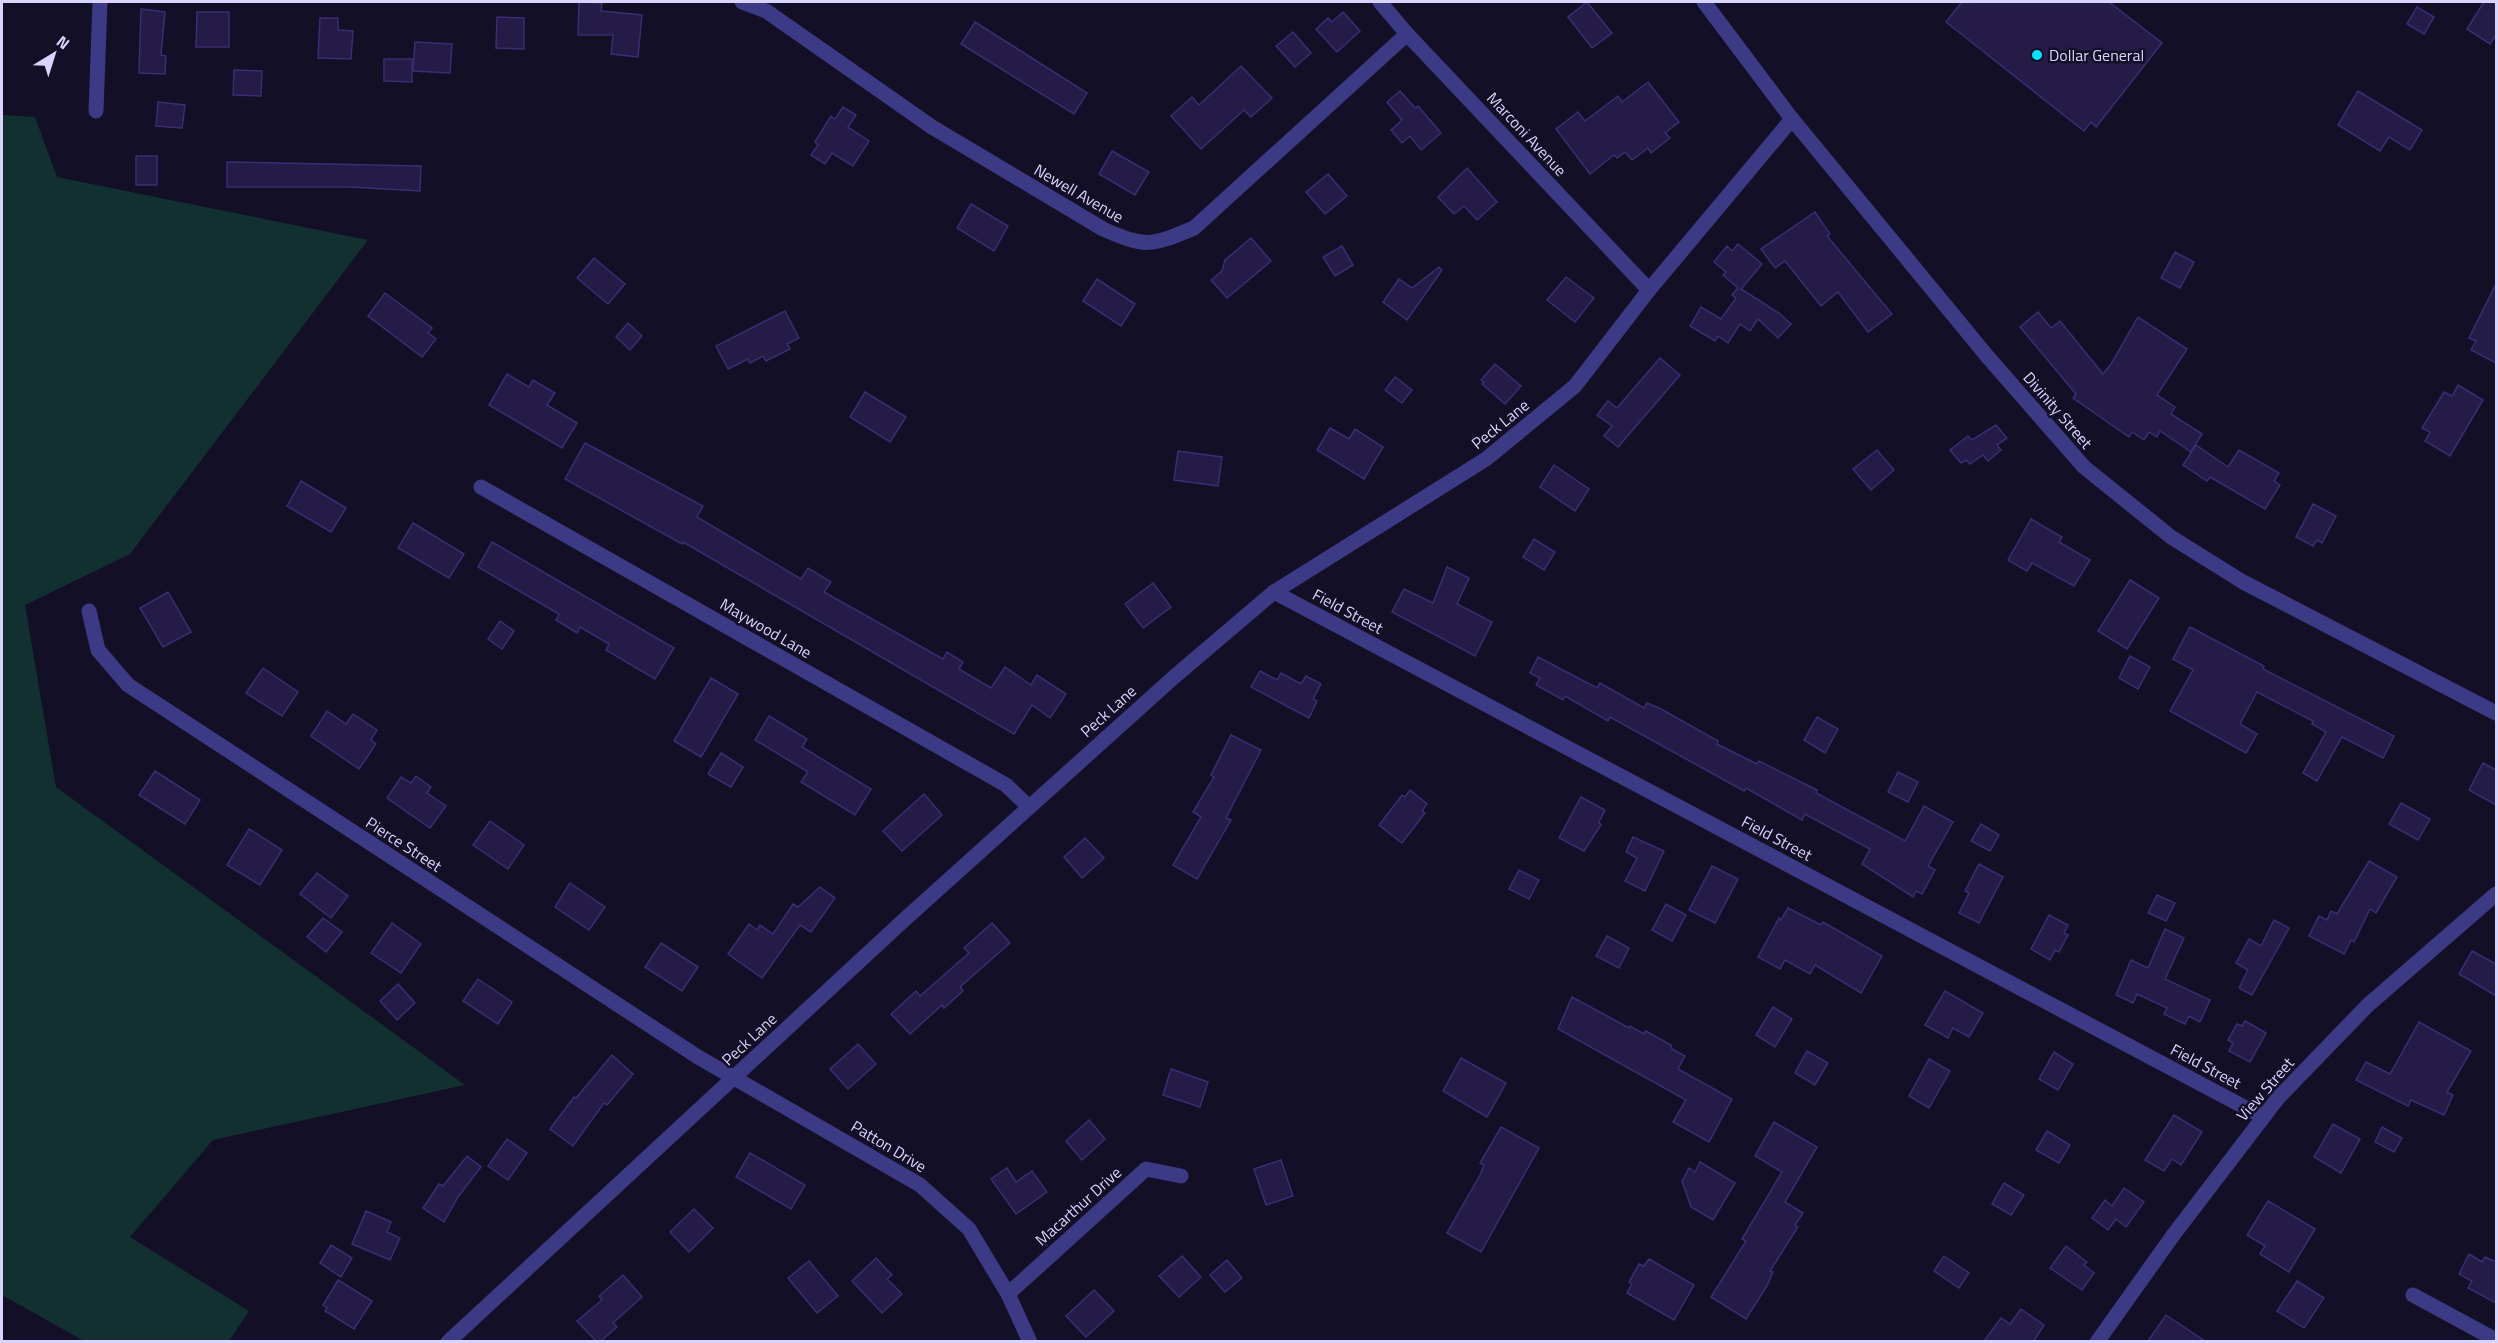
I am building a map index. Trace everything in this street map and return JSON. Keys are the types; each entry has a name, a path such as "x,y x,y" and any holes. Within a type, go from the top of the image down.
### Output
{"street":[{"path":"96,111 100,2"},
{"name":"Newell Avenue","path":"742,2 766,12 932,127 1102,230 1130,241 1158,243 1194,228 1407,34"},
{"name":"Marconi Avenue","path":"1380,2 1407,34 1649,290"},
{"name":"Divinity Street","path":"1704,2 1792,118 1987,356 2084,467 2171,537 2242,582 2496,714"},
{"name":"Peck Lane","path":"448,1341 1028,807 1174,677 1274,592 1486,459 1575,386 1649,290 1792,118"},
{"name":"Maywood Lane","path":"481,487 1006,785 1028,807"},
{"name":"Field Street","path":"1274,592 2263,1117"},
{"name":"Pierce Street","path":"89,610 98,650 128,685 734,1078"},
{"name":"View Street","path":"2097,1341 2263,1117 2368,1005 2496,894"},
{"name":"Patton Drive","path":"734,1078 920,1185 969,1229 1008,1294 1030,1341"},
{"name":"Macarthur Drive","path":"1008,1294 1146,1169 1181,1176"},
{"path":"2413,1294 2496,1340"}],"green space":[{"path":"2,115 35,117 57,177 368,240 130,554 25,605 56,787 465,1085 213,1140 130,1237 249,1311 229,1341 84,1341 2,1295"}],"building":[{"path":"579,2 602,3 601,11 642,15 638,57 611,54 613,35 578,35"},
{"path":"1587,2 1612,33 1592,48 1568,17"},
{"path":"1962,2 2109,2 2162,43 2096,127 2091,122 2084,131 1946,22"},
{"path":"2484,2 2496,2 2496,35 2490,44 2467,29"},
{"path":"2417,7 2434,17 2424,34 2407,24"},
{"path":"141,9 165,12 161,55 166,56 165,74 139,73"},
{"path":"197,12 229,12 229,47 196,47"},
{"path":"1343,12 1360,31 1337,52 1316,29 1328,18 1332,22"},
{"path":"497,17 524,18 524,49 496,48"},
{"path":"320,18 338,18 338,30 353,31 351,59 318,58"},
{"path":"975,22 1087,93 1074,114 961,44"},
{"path":"1293,32 1311,53 1295,67 1276,46"},
{"path":"415,42 452,44 450,73 413,71"},
{"path":"384,59 412,59 412,82 384,81"},
{"path":"1241,66 1272,98 1251,117 1244,110 1201,149 1171,116 1192,97 1199,105"},
{"path":"234,70 262,71 261,96 233,95"},
{"path":"1648,82 1679,122 1665,133 1670,138 1651,153 1648,148 1632,160 1625,152 1617,158 1614,155 1590,174 1556,129 1578,112 1585,121 1618,96 1622,102"},
{"path":"1400,91 1415,108 1418,106 1441,133 1421,150 1410,136 1402,143 1391,130 1402,120 1387,102"},
{"path":"2358,91 2422,130 2410,150 2389,137 2380,151 2338,125"},
{"path":"158,102 185,105 182,128 156,126"},
{"path":"843,107 856,115 848,127 869,141 853,166 832,153 825,164 811,155 818,145 815,142 831,116 835,119"},
{"path":"1112,151 1149,172 1135,195 1099,174"},
{"path":"136,156 157,156 157,185 136,185"},
{"path":"227,162 421,166 420,191 349,187 227,187"},
{"path":"1467,168 1497,202 1477,220 1464,206 1454,214 1438,197"},
{"path":"1328,174 1347,196 1325,214 1306,192"},
{"path":"971,204 1008,226 994,251 957,228"},
{"path":"1815,212 1830,234 1827,236 1892,314 1868,332 1838,292 1821,306 1785,261 1775,268 1761,249"},
{"path":"1251,238 1271,261 1227,298 1211,280 1222,271 1225,260"},
{"path":"1738,244 1762,264 1741,289 1779,313 1791,324 1778,338 1758,319 1750,331 1740,324 1728,343 1718,336 1715,341 1690,326 1701,307 1721,319 1736,298 1732,295 1738,288 1723,275 1726,272 1714,262 1727,246 1732,251"},
{"path":"1342,246 1353,265 1335,276 1323,257"},
{"path":"2175,252 2194,262 2180,288 2161,278"},
{"path":"594,258 625,284 608,304 577,278"},
{"path":"1439,267 1442,270 1407,320 1383,302 1399,279 1412,288"},
{"path":"1566,277 1594,298 1575,322 1547,300"},
{"path":"1097,279 1135,304 1121,326 1083,301"},
{"path":"2496,284 2496,363 2471,350 2476,341 2469,338"},
{"path":"385,293 432,328 428,333 436,339 422,357 368,316"},
{"path":"785,311 799,338 787,344 790,349 766,361 763,356 750,363 748,359 728,369 716,346"},
{"path":"2038,312 2051,328 2060,321 2103,374 2138,317 2187,349 2157,395 2175,407 2171,414 2202,434 2191,452 2160,431 2157,437 2149,432 2144,440 2132,432 2129,437 2073,398 2076,394 2020,327"},
{"path":"628,323 642,336 630,350 616,337"},
{"path":"1660,358 1680,375 1618,447 1604,436 1612,426 1597,415 1608,401 1617,408"},
{"path":"1495,364 1521,386 1505,404 1482,384 1484,382 1481,380"},
{"path":"507,374 529,387 533,380 555,393 547,405 577,423 562,448 489,405"},
{"path":"1395,377 1412,390 1402,403 1385,390"},
{"path":"2458,385 2483,400 2450,456 2425,441 2430,432 2422,428 2444,392 2452,396"},
{"path":"865,392 906,417 890,442 850,417"},
{"path":"1996,425 2007,438 1997,445 2001,450 1988,461 1983,455 1970,464 1966,460 1961,463 1950,450 1968,436 1972,440"},
{"path":"1330,428 1349,439 1355,429 1383,447 1364,479 1317,450"},
{"path":"585,443 703,506 697,517 801,579 808,568 831,582 824,592 943,659 947,652 963,662 959,669 991,688 1005,667 1031,685 1037,675 1066,694 1050,718 1032,705 1014,734 683,542 682,544 565,479"},
{"path":"2196,445 2228,467 2239,450 2279,473 2274,481 2280,485 2265,509 2210,477 2207,481 2183,465"},
{"path":"1877,450 1894,470 1871,490 1853,469"},
{"path":"1178,451 1222,457 1218,486 1174,480"},
{"path":"1554,465 1589,489 1575,511 1540,487"},
{"path":"301,481 346,508 331,532 287,506"},
{"path":"2313,504 2336,516 2322,543 2317,540 2313,546 2296,537"},
{"path":"2031,519 2062,537 2059,542 2090,560 2074,586 2032,563 2027,571 2008,560"},
{"path":"413,523 464,554 449,578 398,548"},
{"path":"1534,539 1555,552 1544,570 1523,557"},
{"path":"492,542 674,648 655,679 606,650 609,644 580,627 577,633 556,620 559,614 478,567"},
{"path":"1447,567 1469,578 1457,604 1492,622 1475,656 1392,612 1404,589 1433,603"},
{"path":"2130,580 2159,598 2127,649 2098,631"},
{"path":"1153,583 1171,607 1143,628 1125,604"},
{"path":"168,592 191,632 163,647 140,608"},
{"path":"500,621 514,631 502,649 488,639"},
{"path":"2190,627 2264,666 2263,669 2394,736 2383,758 2342,737 2317,781 2303,773 2326,732 2312,724 2313,721 2257,692 2240,724 2257,734 2246,753 2170,711 2193,670 2173,659"},
{"path":"2130,656 2150,667 2138,689 2119,678"},
{"path":"1538,657 1597,688 1600,683 1644,708 1647,703 1661,709 1718,741 1717,744 1757,764 1759,761 1817,790 1816,793 1905,841 1924,806 1953,822 1928,866 1935,870 1922,894 1916,891 1913,897 1862,864 1870,849 1805,814 1802,820 1746,788 1744,791 1610,717 1608,721 1565,696 1563,700 1536,685 1540,678 1530,673"},
{"path":"263,668 298,692 282,716 246,693"},
{"path":"1260,671 1277,680 1281,673 1301,684 1306,676 1321,684 1313,699 1317,701 1309,718 1251,687"},
{"path":"711,678 738,694 701,757 674,741"},
{"path":"327,711 346,724 353,714 377,730 371,740 376,744 359,769 311,736"},
{"path":"769,716 807,739 802,747 871,789 855,815 801,782 808,772 755,740"},
{"path":"1817,717 1838,729 1825,753 1804,740"},
{"path":"1231,735 1261,750 1226,818 1231,820 1197,879 1173,865 1201,817 1193,812 1214,777 1211,775"},
{"path":"721,753 743,767 731,787 708,774"},
{"path":"2483,763 2496,770 2496,805 2469,790"},
{"path":"155,771 200,800 185,824 139,795"},
{"path":"1898,772 1918,782 1908,802 1888,792"},
{"path":"416,776 431,787 427,793 446,806 430,828 387,798 401,777 411,783"},
{"path":"1410,790 1427,804 1422,811 1425,813 1402,843 1379,825 1402,795 1405,797"},
{"path":"924,794 942,815 902,851 883,831"},
{"path":"1581,797 1605,810 1599,822 1601,825 1584,851 1559,838"},
{"path":"2401,803 2430,819 2418,840 2389,824"},
{"path":"490,821 524,845 508,869 473,845"},
{"path":"1981,824 1999,835 1990,851 1971,841"},
{"path":"249,829 282,850 260,885 227,865"},
{"path":"1633,837 1664,851 1645,891 1625,881 1637,858 1626,852"},
{"path":"1085,838 1104,858 1082,878 1064,857"},
{"path":"2369,861 2397,877 2376,913 2370,909 2354,942 2351,940 2344,954 2309,936 2319,916 2327,920 2331,911 2337,914"},
{"path":"1979,864 2003,877 1979,923 1959,913 1969,893 1965,891"},
{"path":"1712,866 1738,879 1715,923 1689,910"},
{"path":"1519,870 1539,880 1529,899 1509,889"},
{"path":"317,873 348,896 331,918 300,894"},
{"path":"570,883 605,907 589,930 555,907"},
{"path":"820,887 835,898 811,932 800,925 762,978 728,954 749,924 757,930 760,925 773,934 793,904 798,907"},
{"path":"2157,895 2175,903 2166,921 2148,913"},
{"path":"1666,904 1686,915 1672,941 1652,930"},
{"path":"1788,908 1821,925 1823,922 1882,956 1861,993 1815,965 1810,974 1785,960 1780,969 1758,957 1779,918 1781,920"},
{"path":"2049,915 2068,925 2064,933 2068,935 2059,952 2055,950 2050,960 2031,949"},
{"path":"323,918 342,932 326,952 307,937"},
{"path":"2274,920 2289,928 2252,995 2239,988 2248,970 2236,963 2249,939 2261,946"},
{"path":"392,923 421,944 401,973 371,953"},
{"path":"992,923 1010,943 960,987 963,991 944,1008 942,1005 910,1034 891,1014 916,991 920,996 969,953 964,948"},
{"path":"2165,929 2184,938 2165,979 2210,1000 2200,1022 2189,1016 2185,1024 2164,1014 2167,1008 2137,994 2133,1003 2116,995 2131,960 2148,968"},
{"path":"1607,936 1629,948 1619,968 1596,956"},
{"path":"661,943 698,967 682,991 645,967"},
{"path":"2472,951 2496,964 2496,996 2459,974"},
{"path":"478,979 512,1002 498,1024 463,1001"},
{"path":"398,984 415,1003 397,1020 380,1001"},
{"path":"1945,991 1983,1013 1969,1037 1953,1028 1948,1038 1925,1025"},
{"path":"1572,997 1629,1028 1630,1026 1644,1034 1646,1031 1671,1045 1672,1049 1685,1056 1678,1069 1732,1099 1709,1142 1673,1122 1686,1100 1558,1029"},
{"path":"1773,1007 1792,1019 1775,1047 1756,1035"},
{"path":"2245,1021 2266,1033 2250,1062 2229,1051 2233,1043 2228,1040 2237,1024 2242,1026"},
{"path":"2419,1022 2471,1051 2447,1092 2453,1095 2444,1115 2411,1100 2408,1106 2356,1080 2366,1062 2390,1074"},
{"path":"858,1044 876,1064 848,1089 830,1069"},
{"path":"1807,1051 1828,1063 1815,1085 1795,1073"},
{"path":"2054,1052 2073,1064 2058,1090 2039,1079"},
{"path":"612,1055 633,1074 607,1105 604,1103 573,1146 550,1129 574,1097 576,1098"},
{"path":"1461,1058 1506,1083 1487,1117 1443,1091"},
{"path":"1929,1059 1950,1071 1929,1108 1909,1096"},
{"path":"1171,1069 1208,1082 1200,1107 1163,1095"},
{"path":"2174,1115 2202,1132 2181,1165 2172,1159 2164,1171 2145,1160"},
{"path":"1089,1120 1105,1139 1082,1160 1066,1141"},
{"path":"1774,1122 1817,1147 1785,1202 1803,1213 1795,1225 1798,1227 1770,1271 1773,1272 1767,1286 1746,1319 1711,1297 1746,1241 1742,1239 1782,1172 1755,1156"},
{"path":"2333,1124 2360,1139 2341,1173 2314,1157"},
{"path":"1501,1127 1539,1148 1481,1252 1447,1233 1480,1175 1484,1165 1480,1163"},
{"path":"2382,1127 2402,1138 2394,1152 2375,1142"},
{"path":"2047,1131 2070,1145 2059,1163 2036,1150"},
{"path":"507,1139 527,1153 508,1180 488,1166"},
{"path":"750,1153 805,1185 791,1209 736,1177"},
{"path":"467,1156 481,1167 458,1197 444,1222 423,1208 439,1184 443,1186"},
{"path":"1281,1160 1293,1196 1266,1205 1254,1169"},
{"path":"1700,1162 1735,1183 1713,1220 1691,1207 1682,1181 1689,1168 1695,1172"},
{"path":"1007,1168 1016,1182 1032,1171 1047,1192 1016,1214 991,1179"},
{"path":"2004,1183 2024,1195 2011,1215 1992,1204"},
{"path":"2124,1188 2144,1202 2126,1227 2116,1219 2108,1230 2092,1218 2105,1200 2112,1206"},
{"path":"2268,1201 2315,1229 2289,1272 2260,1254 2265,1246 2247,1235"},
{"path":"694,1209 713,1228 689,1252 670,1232"},
{"path":"366,1211 391,1222 387,1232 400,1238 390,1260 352,1244"},
{"path":"331,1245 352,1258 341,1277 320,1263"},
{"path":"2066,1246 2087,1262 2084,1265 2094,1273 2082,1290 2050,1268"},
{"path":"2469,1254 2482,1262 2485,1257 2496,1262 2496,1303 2468,1288 2472,1281 2459,1274"},
{"path":"1182,1256 1201,1277 1179,1297 1159,1276"},
{"path":"1944,1256 1969,1273 1959,1288 1934,1271"},
{"path":"876,1258 892,1275 887,1279 902,1294 882,1313 852,1281"},
{"path":"1649,1259 1694,1285 1674,1320 1627,1293 1632,1284 1629,1282 1639,1264 1644,1266"},
{"path":"1227,1260 1242,1278 1225,1292 1210,1275"},
{"path":"809,1261 838,1296 817,1313 788,1278"},
{"path":"623,1275 642,1297 613,1323 617,1327 601,1341 596,1341 577,1321 602,1300 599,1296"},
{"path":"338,1280 372,1301 354,1329 325,1311 327,1308 323,1305"},
{"path":"2297,1281 2324,1298 2304,1328 2277,1311"},
{"path":"1094,1290 1114,1311 1086,1337 1066,1316"},
{"path":"2021,1309 2044,1325 2034,1341 1984,1341 2001,1318 2010,1324"},
{"path":"2166,1315 2205,1341 2148,1341"}],"place":[{"name":"Dollar General","path":"2037,55"}]}
